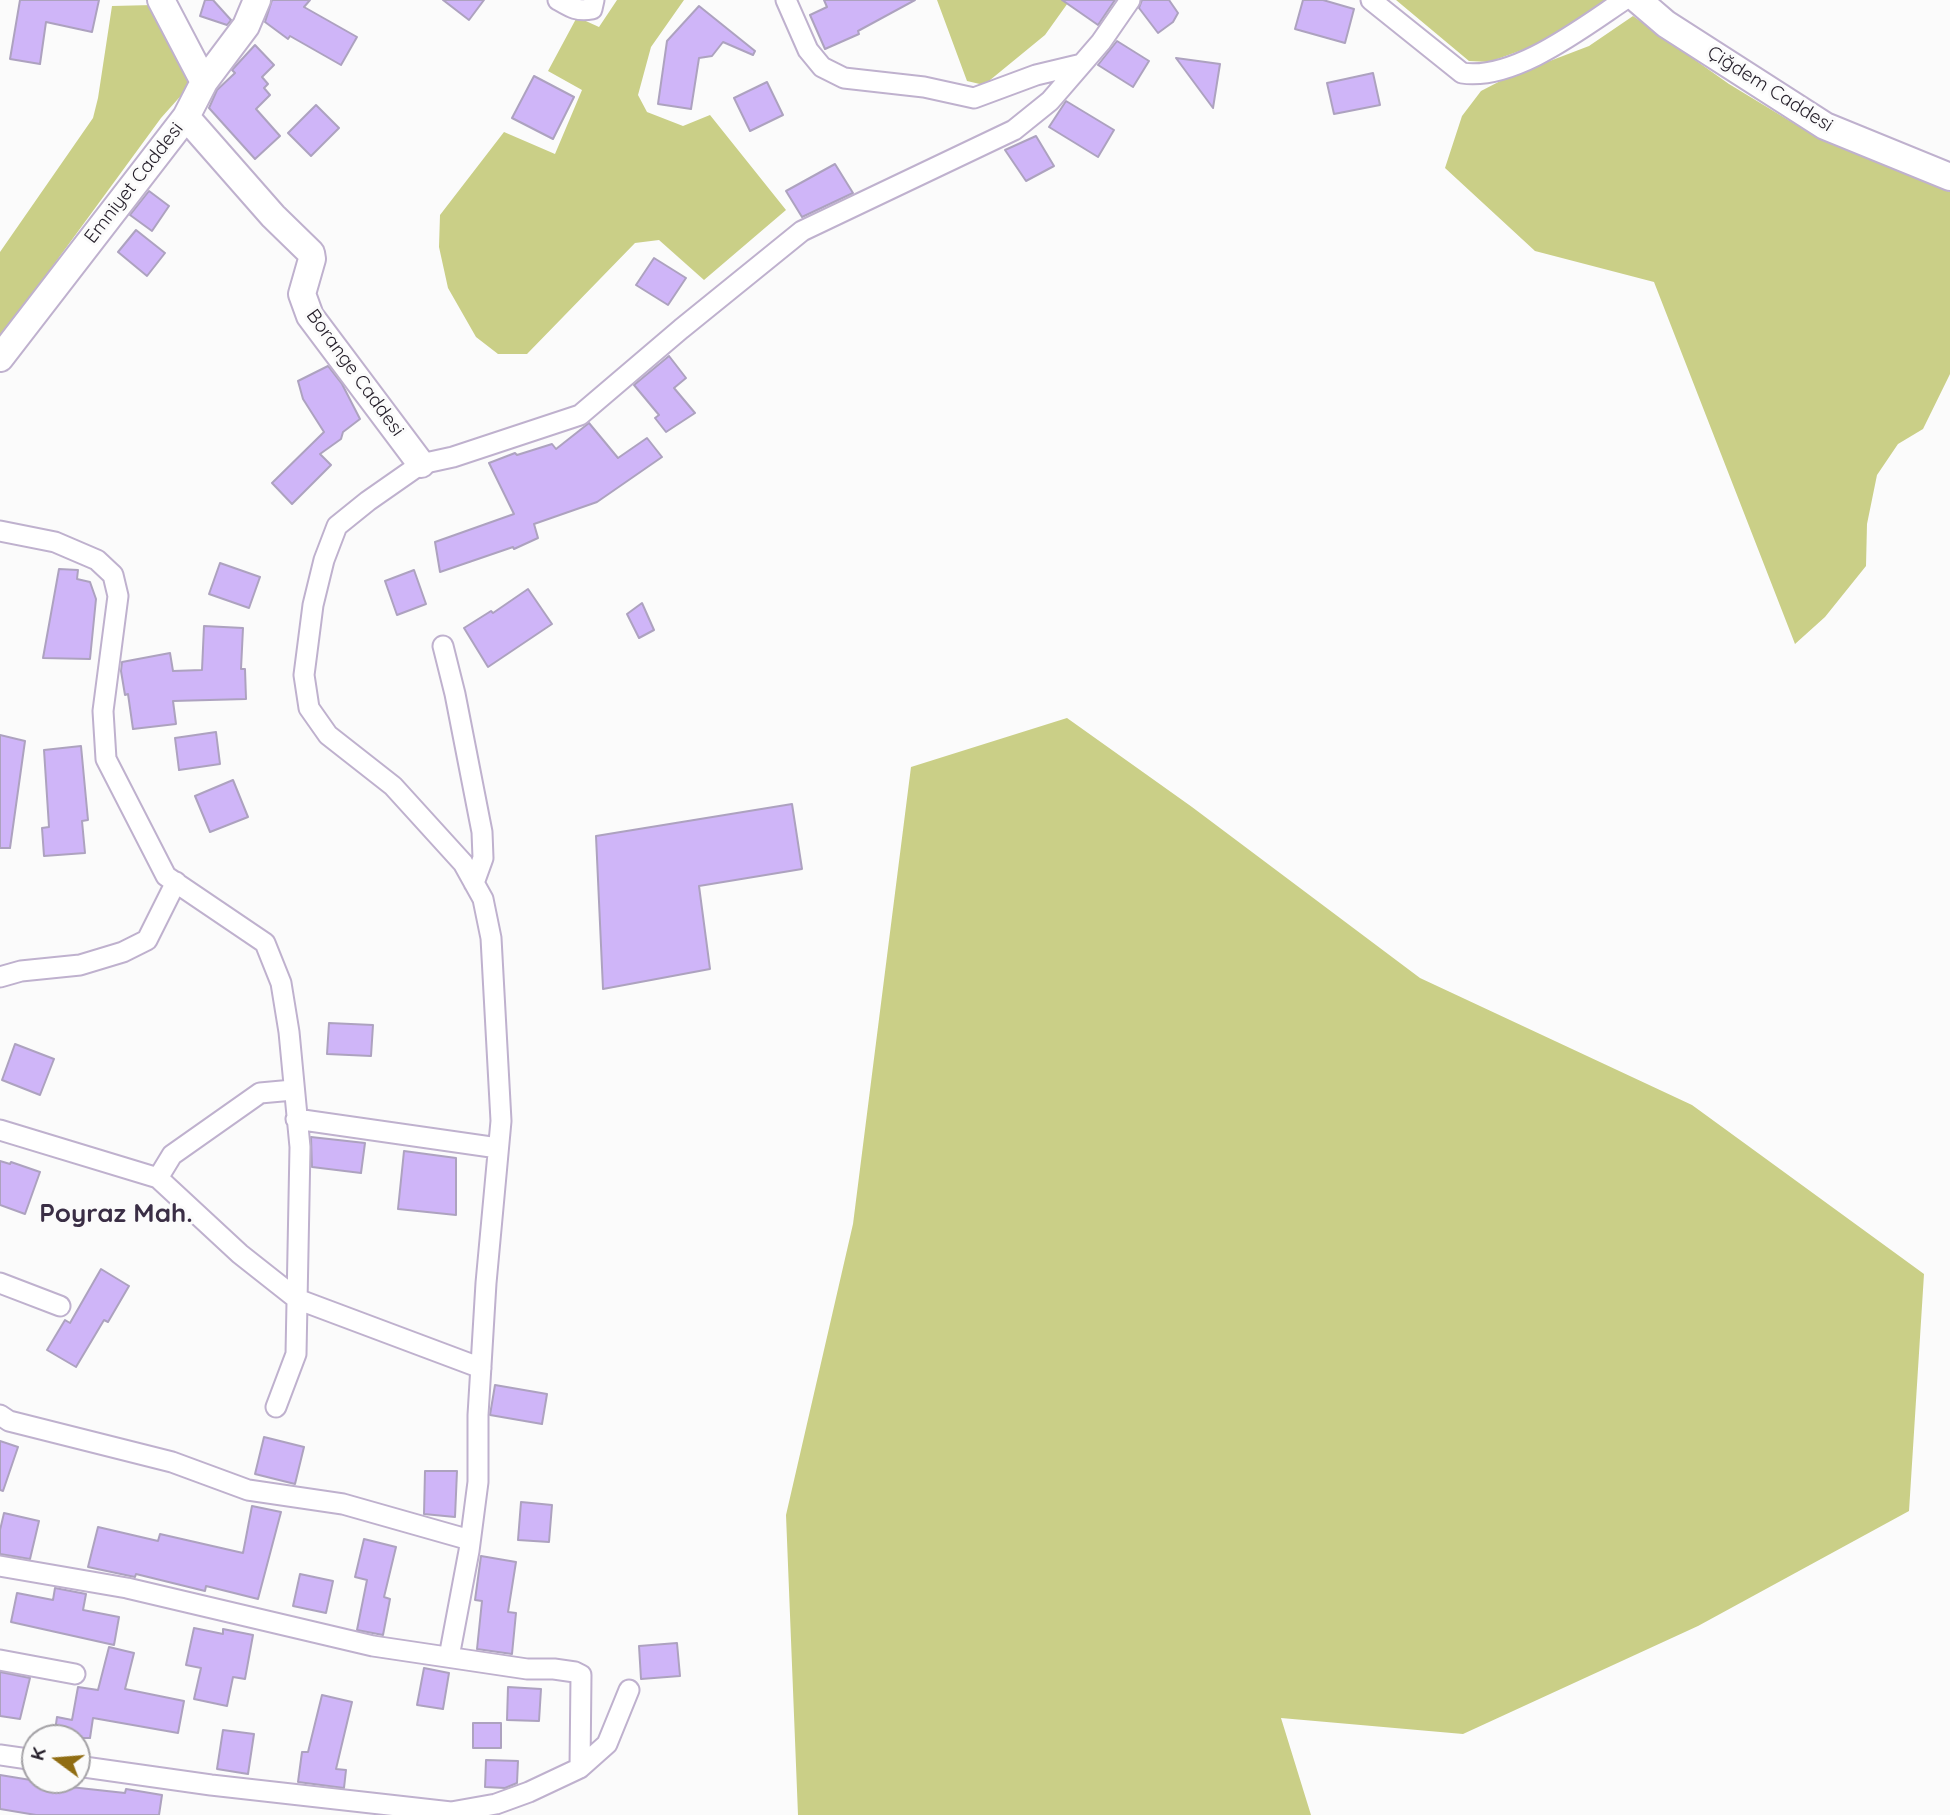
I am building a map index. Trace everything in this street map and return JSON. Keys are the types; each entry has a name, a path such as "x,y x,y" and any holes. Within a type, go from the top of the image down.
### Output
{"street":[{"path":"161,0 204,82"},
{"name":"Emniyet Caddesi","path":"0,358 186,117 204,82 246,26 257,0"},
{"path":"558,0 574,10 589,5"},
{"path":"786,0 808,50 822,67 844,78 924,87 975,98 1036,75 1082,64"},
{"path":"449,1657 478,1482 478,1415 486,1283 501,1121 491,938 483,898 463,863 393,786 328,735 310,708 304,675 313,606 324,560 337,526 422,464 487,447 580,415 802,231 1014,130 1051,101 1130,0"},
{"path":"1371,0 1462,73 1477,75 1495,73 1552,47 1624,0"},
{"name":"Çiğdem Caddesi","path":"1638,0 1666,24 1825,127 1950,177"},
{"name":"Borange Caddesi","path":"186,117 273,216 311,253 312,259 302,294 310,316 422,464"},
{"path":"0,531 55,542 97,560 113,575 118,596 103,711 106,759 166,876 265,943 281,983 289,1032 300,1147 296,1353 276,1408"},
{"path":"443,646 482,831 483,858 474,883"},
{"path":"0,977 21,971 80,965 123,952 147,940 176,882"},
{"path":"158,1178 173,1155 260,1093 293,1090"},
{"path":"296,1119 498,1148"},
{"path":"0,1130 158,1178 240,1254 297,1299 481,1368"},
{"path":"0,1283 60,1306"},
{"path":"0,1415 9,1420 172,1462 248,1490 343,1504 470,1540"},
{"path":"0,1566 127,1588 373,1646 527,1669 575,1672 581,1675 580,1768"},
{"path":"0,1660 75,1674"},
{"path":"91,1768 211,1785 451,1812 495,1810 580,1768 607,1744 629,1690"},
{"path":"0,1755 21,1758"}],"green space":[{"path":"617,0 684,0 651,47 638,95 647,112 683,126 710,115 786,210 704,280 659,240 635,243 527,354 498,354 476,337 448,288 439,247 440,215 504,132 555,154 582,90 548,71 577,17 599,27"},
{"path":"937,0 1070,0 1045,35 984,85 967,81"},
{"path":"1396,0 1606,0 1558,37 1489,62 1469,61"},
{"path":"153,5 188,78 186,90 161,118 0,338 0,252 93,118 112,6"},
{"path":"1633,16 1729,84 1813,135 1950,192 1950,374 1923,429 1898,444 1877,475 1867,524 1866,566 1825,617 1795,644 1654,282 1535,251 1445,168 1462,116 1481,91 1508,77 1589,46"},
{"path":"1067,718 1192,807 1420,978 1692,1105 1924,1274 1909,1511 1698,1626 1463,1734 1281,1718 1311,1815 798,1815 786,1515 853,1224 911,767"}],"building":[{"path":"20,0 99,0 92,32 46,22 40,64 10,59"},
{"path":"205,0 213,0 231,20 227,25 200,16"},
{"path":"272,0 310,0 304,7 357,37 341,65 290,36 288,39 265,22"},
{"path":"443,0 484,0 469,20"},
{"path":"824,0 915,0 858,31 859,34 825,49 810,15 827,7"},
{"path":"1062,0 1115,0 1098,25"},
{"path":"1142,0 1169,0 1178,13 1173,22 1158,33 1139,8"},
{"path":"1303,0 1323,0 1354,9 1345,43 1295,29"},
{"path":"699,6 755,51 753,55 723,42 712,56 699,58 691,109 658,104 667,41"},
{"path":"1117,41 1149,61 1133,87 1098,65"},
{"path":"255,45 274,65 262,77 268,84 264,88 270,95 256,109 280,136 255,159 209,108 217,90 235,73 232,70"},
{"path":"1176,58 1220,64 1213,108"},
{"path":"1373,73 1380,105 1334,114 1327,83"},
{"path":"534,76 574,97 553,139 512,118"},
{"path":"767,82 783,115 750,131 734,98"},
{"path":"1066,101 1114,130 1098,157 1049,127"},
{"path":"316,105 339,128 311,156 288,133"},
{"path":"1036,136 1054,166 1026,181 1005,150"},
{"path":"835,164 853,193 802,217 786,191"},
{"path":"149,191 169,206 152,231 130,215"},
{"path":"136,230 165,253 147,276 118,252"},
{"path":"654,258 686,278 668,305 636,285"},
{"path":"669,356 686,378 674,388 695,413 666,432 655,418 659,415 634,385"},
{"path":"328,366 342,384 360,419 343,432 341,439 320,454 331,465 292,504 272,483 324,432 303,399 298,381"},
{"path":"589,423 618,458 647,438 662,457 597,502 534,524 538,538 514,549 513,547 440,572 435,542 514,514 489,463 552,444 556,449"},
{"path":"220,563 260,577 249,608 209,594"},
{"path":"59,569 78,570 77,579 90,582 96,599 90,659 43,658"},
{"path":"414,570 426,604 397,615 385,581"},
{"path":"528,589 552,624 488,667 464,628 491,611 493,613"},
{"path":"642,603 654,630 639,638 627,614"},
{"path":"204,626 243,628 241,669 245,669 246,699 173,701 176,724 133,729 128,694 125,695 121,671 122,662 170,653 173,671 202,670"},
{"path":"216,732 220,764 179,770 175,738"},
{"path":"0,735 25,741 10,848 0,848"},
{"path":"81,746 88,820 82,821 85,853 44,856 42,828 49,827 44,750"},
{"path":"233,780 248,817 210,832 195,796"},
{"path":"792,804 802,869 699,886 710,969 603,989 596,836"},
{"path":"329,1023 373,1025 371,1056 327,1054"},
{"path":"15,1044 54,1059 40,1095 2,1080"},
{"path":"311,1137 365,1143 361,1173 312,1167"},
{"path":"404,1151 456,1158 456,1215 398,1209"},
{"path":"0,1161 40,1172 25,1214 0,1205"},
{"path":"101,1269 129,1286 108,1322 104,1320 76,1367 47,1350 65,1320 70,1323"},
{"path":"495,1385 547,1394 542,1424 490,1415"},
{"path":"264,1437 304,1447 295,1484 255,1474"},
{"path":"0,1441 18,1447 3,1491 0,1490"},
{"path":"425,1471 457,1471 455,1517 424,1514"},
{"path":"521,1502 552,1505 549,1542 518,1540"},
{"path":"252,1506 281,1512 258,1599 206,1586 205,1591 136,1574 135,1577 88,1567 98,1527 158,1541 160,1534 243,1553"},
{"path":"4,1513 39,1521 30,1559 0,1554 0,1530"},
{"path":"364,1539 396,1547 384,1597 390,1599 383,1635 357,1630 367,1580 355,1577"},
{"path":"481,1556 516,1562 508,1612 516,1613 512,1654 477,1649 482,1601 475,1600"},
{"path":"300,1574 333,1581 326,1613 293,1606"},
{"path":"55,1588 86,1594 83,1610 119,1617 114,1645 11,1622 17,1593 53,1600"},
{"path":"194,1628 223,1634 223,1629 253,1635 245,1679 233,1677 227,1706 194,1699 201,1668 186,1665"},
{"path":"677,1643 680,1676 641,1679 639,1646"},
{"path":"109,1647 134,1653 125,1689 184,1701 178,1733 93,1718 91,1731 91,1724 56,1724 57,1717 72,1720 78,1687 98,1690"},
{"path":"424,1668 449,1673 443,1709 417,1705"},
{"path":"0,1672 30,1678 20,1719 0,1716"},
{"path":"508,1687 541,1689 539,1721 507,1720"},
{"path":"322,1695 352,1702 336,1769 346,1770 344,1788 298,1782 302,1752 308,1752"},
{"path":"473,1723 501,1723 501,1748 473,1748"},
{"path":"223,1730 254,1734 248,1774 217,1769"},
{"path":"486,1760 518,1761 517,1783 505,1788 485,1787"},
{"path":"0,1775 21,1778 21,1794 91,1794 91,1789 125,1793 126,1789 162,1795 159,1815 36,1815 0,1809"}],"district":[{"name":"Poyraz Mah.","path":"116,1214"}]}
